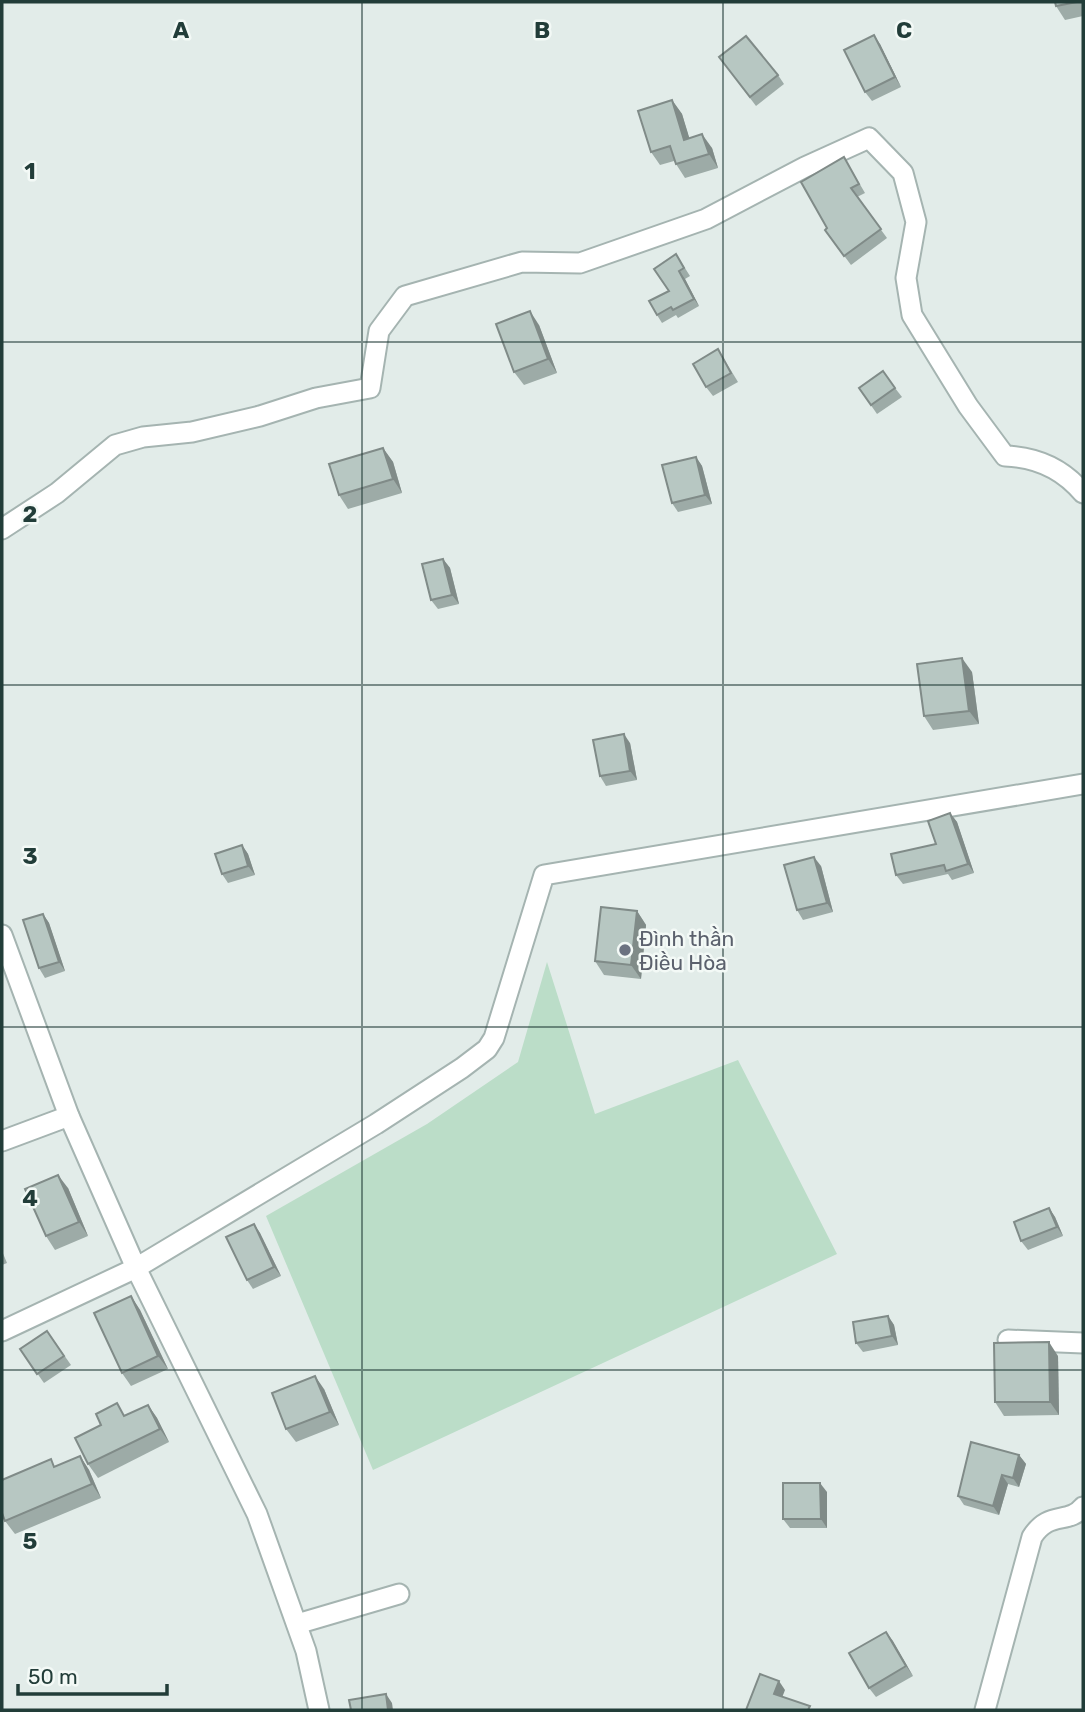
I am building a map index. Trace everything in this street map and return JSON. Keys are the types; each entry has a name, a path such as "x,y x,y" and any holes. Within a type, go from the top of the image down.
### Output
{"street":[{"path":"2,529 57,493 115,445 143,436 192,432 260,416 316,398 370,388 379,331 405,296 522,261 580,263 706,219 805,167 869,138 903,173 916,222 906,278 912,315 968,406 1005,456 1056,468 1070,478 1083,493"},
{"path":"2,1331 136,1268 376,1124 462,1068 486,1049 494,1038 544,875 1083,783"},
{"path":"2,935 69,1116 136,1268 257,1514 306,1651 320,1710"},
{"path":"2,1141 69,1116"},
{"path":"1008,1340 1083,1343"},
{"path":"985,1710 1032,1537 1044,1522 1070,1516 1083,1507"},
{"path":"297,1624 399,1594"}],"green space":[{"path":"547,962 595,1114 738,1060 837,1254 373,1470 266,1216 427,1124 518,1062"}],"building":[{"path":"1055,2 1077,2 1056,6"},
{"path":"874,35 895,77 865,92 844,50"},
{"path":"746,36 778,75 750,97 719,57"},
{"path":"672,100 684,140 702,134 709,154 676,164 670,146 651,152 638,111"},
{"path":"844,157 859,184 851,188 881,229 844,256 825,230 827,228 801,182"},
{"path":"676,254 684,268 679,271 694,299 657,315 649,301 669,291 654,269"},
{"path":"530,311 548,359 514,372 496,324"},
{"path":"718,349 731,373 706,387 693,364"},
{"path":"883,371 895,388 871,405 859,388"},
{"path":"383,448 393,479 339,495 329,464"},
{"path":"696,457 705,495 672,503 662,465"},
{"path":"443,559 452,595 431,600 422,564"},
{"path":"962,658 969,711 924,716 917,664"},
{"path":"624,734 630,771 600,776 593,740"},
{"path":"950,813 968,864 946,871 944,865 896,875 891,854 936,844 928,821"},
{"path":"242,845 248,866 222,874 215,854"},
{"path":"814,857 827,903 797,910 784,865"},
{"path":"601,907 637,911 631,965 595,961"},
{"path":"43,914 59,962 39,968 23,920"},
{"path":"58,1175 79,1222 46,1236 25,1189"},
{"path":"1049,1208 1057,1227 1021,1241 1014,1222"},
{"path":"254,1224 274,1267 247,1280 226,1237"},
{"path":"131,1296 158,1356 122,1373 94,1313"},
{"path":"888,1316 892,1336 856,1343 853,1322"},
{"path":"47,1331 64,1356 37,1374 20,1349"},
{"path":"1049,1342 1050,1402 995,1402 994,1343"},
{"path":"315,1376 330,1412 286,1429 272,1393"},
{"path":"117,1403 124,1416 148,1405 160,1429 88,1464 75,1438 101,1425 96,1414"},
{"path":"971,1442 1019,1455 1013,1478 1002,1475 993,1506 958,1496"},
{"path":"80,1456 92,1484 5,1521 2,1513 2,1480 51,1459 54,1467"},
{"path":"783,1483 820,1483 821,1519 783,1519"},
{"path":"886,1632 906,1666 869,1688 849,1653"},
{"path":"760,1674 779,1681 774,1694 810,1706 808,1710 746,1710"},
{"path":"386,1694 388,1710 351,1710 349,1700"}],"place":[{"name":"Đình thần Điều Hòa","path":"625,950"}]}
